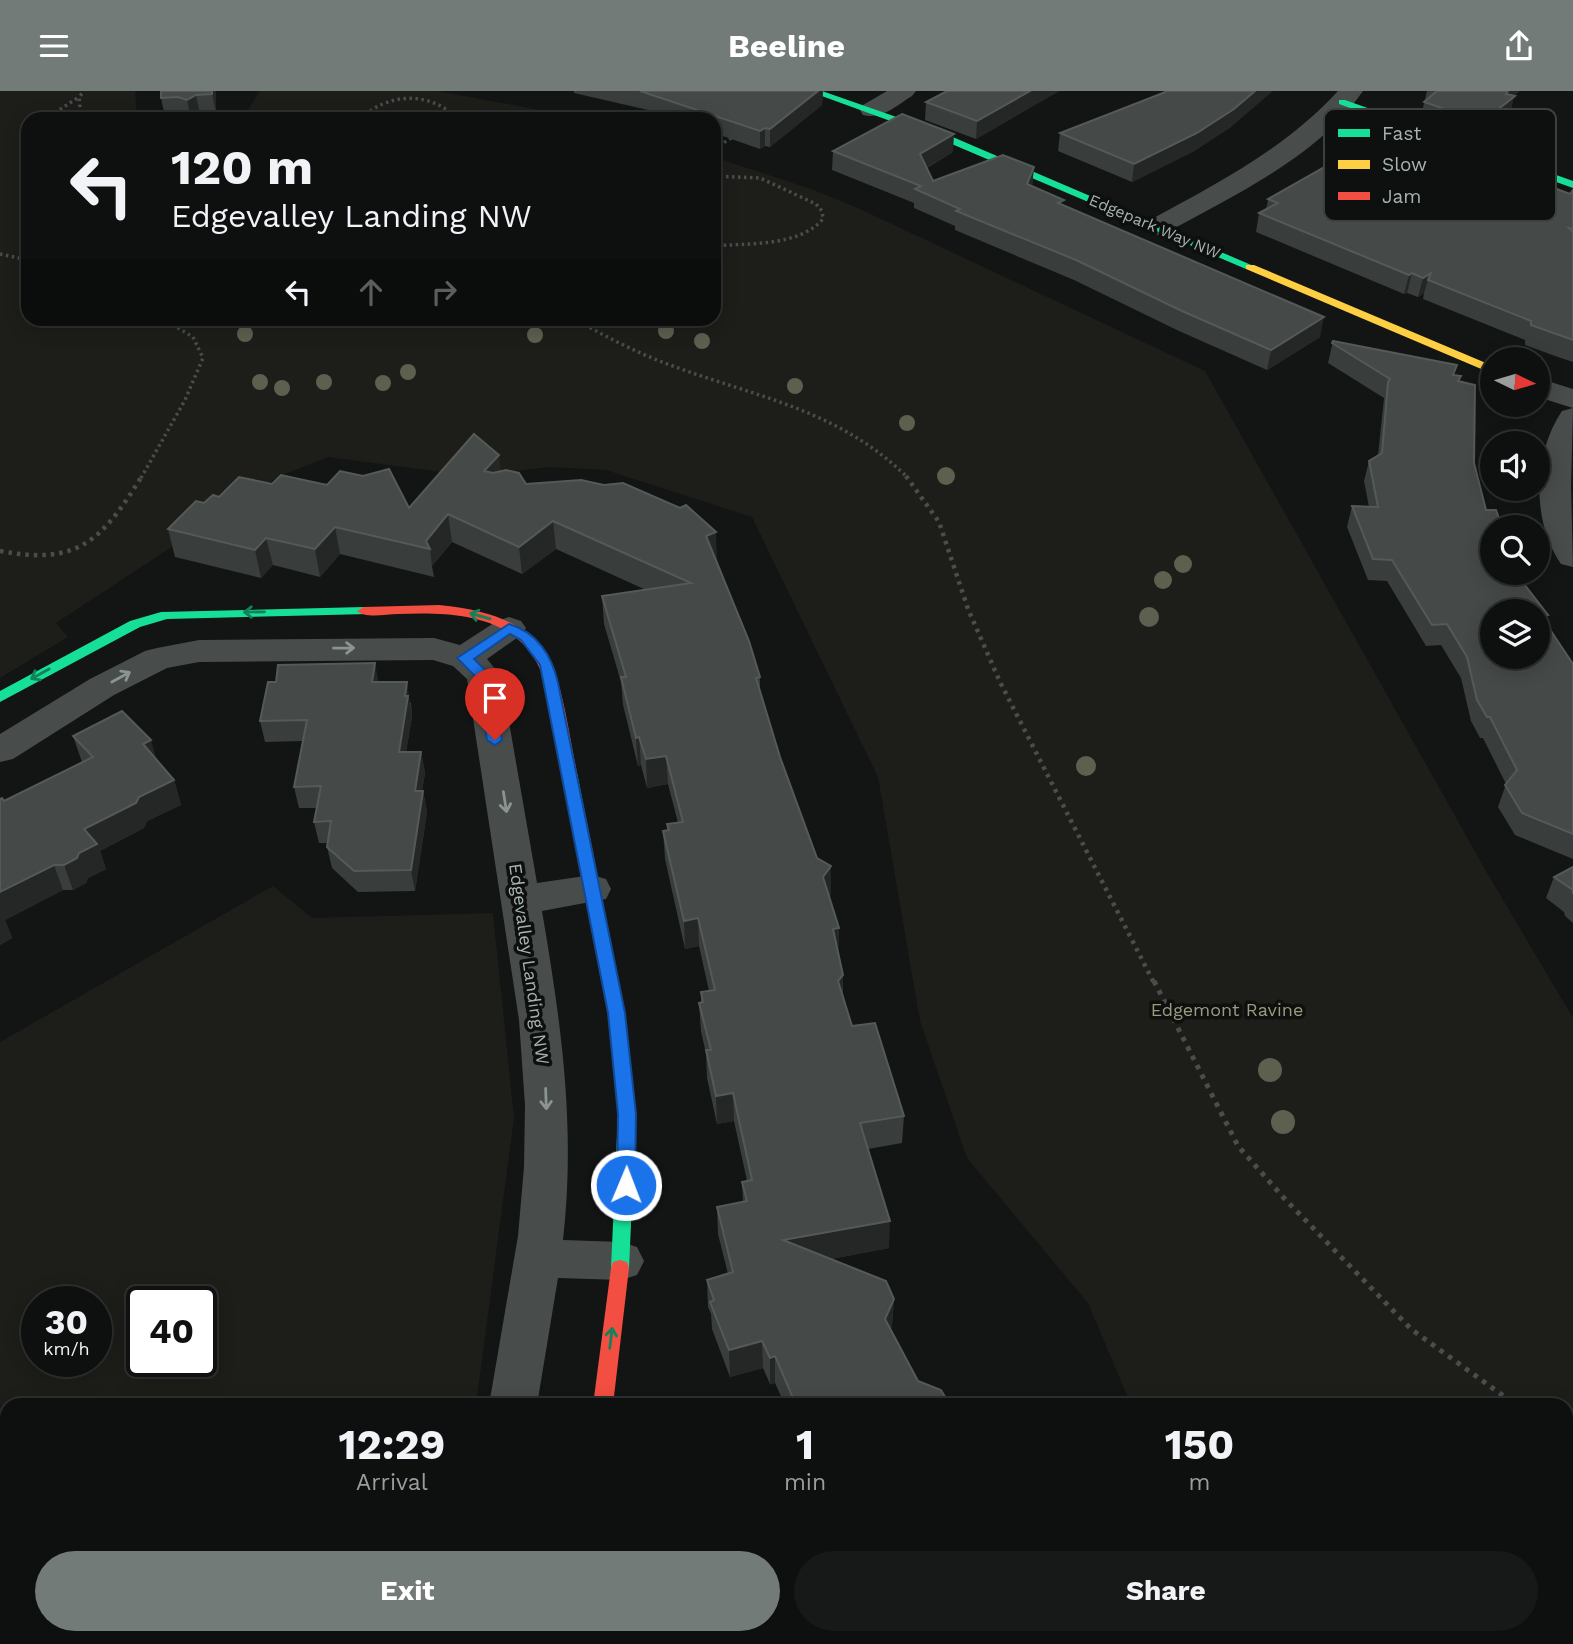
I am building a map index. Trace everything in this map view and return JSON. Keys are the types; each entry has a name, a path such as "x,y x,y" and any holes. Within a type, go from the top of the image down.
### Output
{"street":[{"name":"Edgepark Way NW","path":"813,91 944,137 1480,364"},
{"path":"872,110 904,91"},
{"path":"1334,109 1347,96 1380,109"},
{"path":"1157,227 1271,161 1302,140 1324,118"},
{"path":"1556,178 1573,185"},
{"path":"1550,391 1573,399"},
{"path":"1573,417 1566,428 1555,459 1555,495 1564,536 1573,557"},
{"path":"0,697 135,624 166,615 432,609 482,616 526,637 547,665 617,1013 627,1114 621,1261 604,1398"},
{"path":"135,624 158,659"},
{"path":"0,750 102,687 158,659 199,651 413,647 441,650 465,658 509,628"},
{"name":"Edgevalley Landing NW","path":"465,658 484,676 486,686 540,1020 545,1078 547,1135 538,1258 514,1398"},
{"path":"521,900 592,888"},
{"path":"538,1258 621,1261"}],"path":[{"path":"56,112 84,91"},
{"path":"79,96 80,112"},
{"path":"368,112 378,103 402,97 434,101 451,112"},
{"path":"721,144 737,134"},
{"path":"721,175 760,178 789,190 816,204 822,211 823,219 813,231 721,245"},
{"path":"0,254 21,258"},
{"path":"0,551 49,557 72,551 88,543 120,512 191,389 204,358 193,337 175,326"},
{"path":"586,326 617,344 659,360 819,413 883,454 910,477 933,512 951,547 968,608 1000,682 1238,1146 1283,1197 1412,1329 1506,1398"}],"green space":[{"name":"Edgemont Ravine","path":"0,91 135,91 136,112 21,112 21,326 721,326 721,159 814,190 860,209 1205,371 1486,871 1573,1018 1573,1398 1128,1398 1088,1303 967,1158 920,1021 878,777 752,517 606,470 549,467 472,476 328,457 280,476 56,623 68,637 0,678"},
{"path":"260,91 437,91 548,112 246,112"},
{"path":"273,886 312,918 493,913 514,1118 477,1398 0,1398 0,1042"}],"building":[{"path":"161,91 212,91 212,94 196,95 187,100 178,97 161,98"},
{"path":"640,91 818,91 770,129 760,131 721,118 721,112 703,112"},
{"path":"947,91 1030,91 977,121 926,102"},
{"path":"1255,91 1234,109 1197,133 1134,164 1060,133 1163,93"},
{"path":"1437,91 1508,91 1506,94 1515,96 1498,109 1444,109 1424,102"},
{"path":"902,114 954,134 920,154 933,181 1003,155 1034,167 1027,184 1064,200 1058,203 1324,317 1271,350 1076,260 956,211 960,209 915,189 921,186 833,151"},
{"path":"1324,167 1324,221 1556,221 1556,189 1570,194 1573,190 1573,229 1569,228 1573,232 1573,340 1531,325 1531,321 1428,280 1431,273 1423,278 1412,273 1409,275 1259,213 1278,203 1268,199"},
{"path":"1333,341 1457,365 1453,375 1461,376 1458,381 1475,385 1474,463 1480,486 1480,501 1484,501 1486,510 1496,510 1498,515 1480,515 1480,585 1525,585 1536,599 1480,599 1480,669 1550,669 1550,630 1573,664 1573,834 1522,813 1505,785 1517,770 1490,717 1487,717 1477,700 1467,657 1447,624 1432,625 1392,560 1373,559 1352,506 1378,507 1369,461 1382,453 1390,379 1332,343"},
{"path":"474,434 499,455 484,471 493,473 506,470 519,473 526,484 581,480 604,485 623,483 680,508 686,505 716,532 706,536 749,641 760,677 756,678 780,757 817,858 831,866 823,877 839,928 833,929 843,975 838,981 852,1026 875,1023 904,1116 860,1123 890,1221 783,1240 886,1281 894,1299 885,1319 918,1381 941,1390 946,1398 793,1398 775,1356 770,1358 762,1341 729,1350 710,1302 714,1300 707,1280 733,1272 717,1207 747,1201 742,1182 752,1180 733,1093 716,1096 706,1050 711,1050 699,1003 703,1002 701,992 715,990 698,918 684,921 663,831 669,830 667,824 683,822 666,756 646,759 639,737 636,738 621,677 626,677 602,596 691,583 553,521 519,547 448,514 426,541 430,549 335,527 315,549 266,538 255,550 168,529 196,501 204,503 213,495 219,497 239,477 272,484 281,475 327,485 340,471 363,476 389,469 409,508"},
{"path":"375,663 372,682 407,682 405,696 408,696 399,752 421,752 415,791 423,791 411,870 354,871 327,847 331,821 314,822 321,786 294,787 307,720 260,721 268,682 276,682 278,665"},
{"path":"122,711 151,740 143,744 174,780 84,829 97,844 79,853 77,858 64,865 54,865 0,892 0,799 4,801 93,757 73,736"},
{"path":"1573,867 1573,890 1554,877"}],"traffic: fast":[{"path":"813,91 944,137 1250,267"},
{"path":"1342,102 1361,109"},
{"path":"1556,179 1573,185"},
{"path":"0,697 135,624 166,615 364,611"},
{"path":"569,773 617,1013 627,1114 620,1268"}],"traffic: slow":[{"path":"1250,267 1480,364"}],"traffic: jam":[{"path":"364,611 412,609 464,612 489,618 511,628 530,642 549,675 560,717 569,773"},
{"path":"604,1398 620,1268"}],"route":[{"path":"495,740 484,676 465,658 509,628 526,637 539,651 547,665 551,683 617,1013 627,1114 626,1185"}]}
